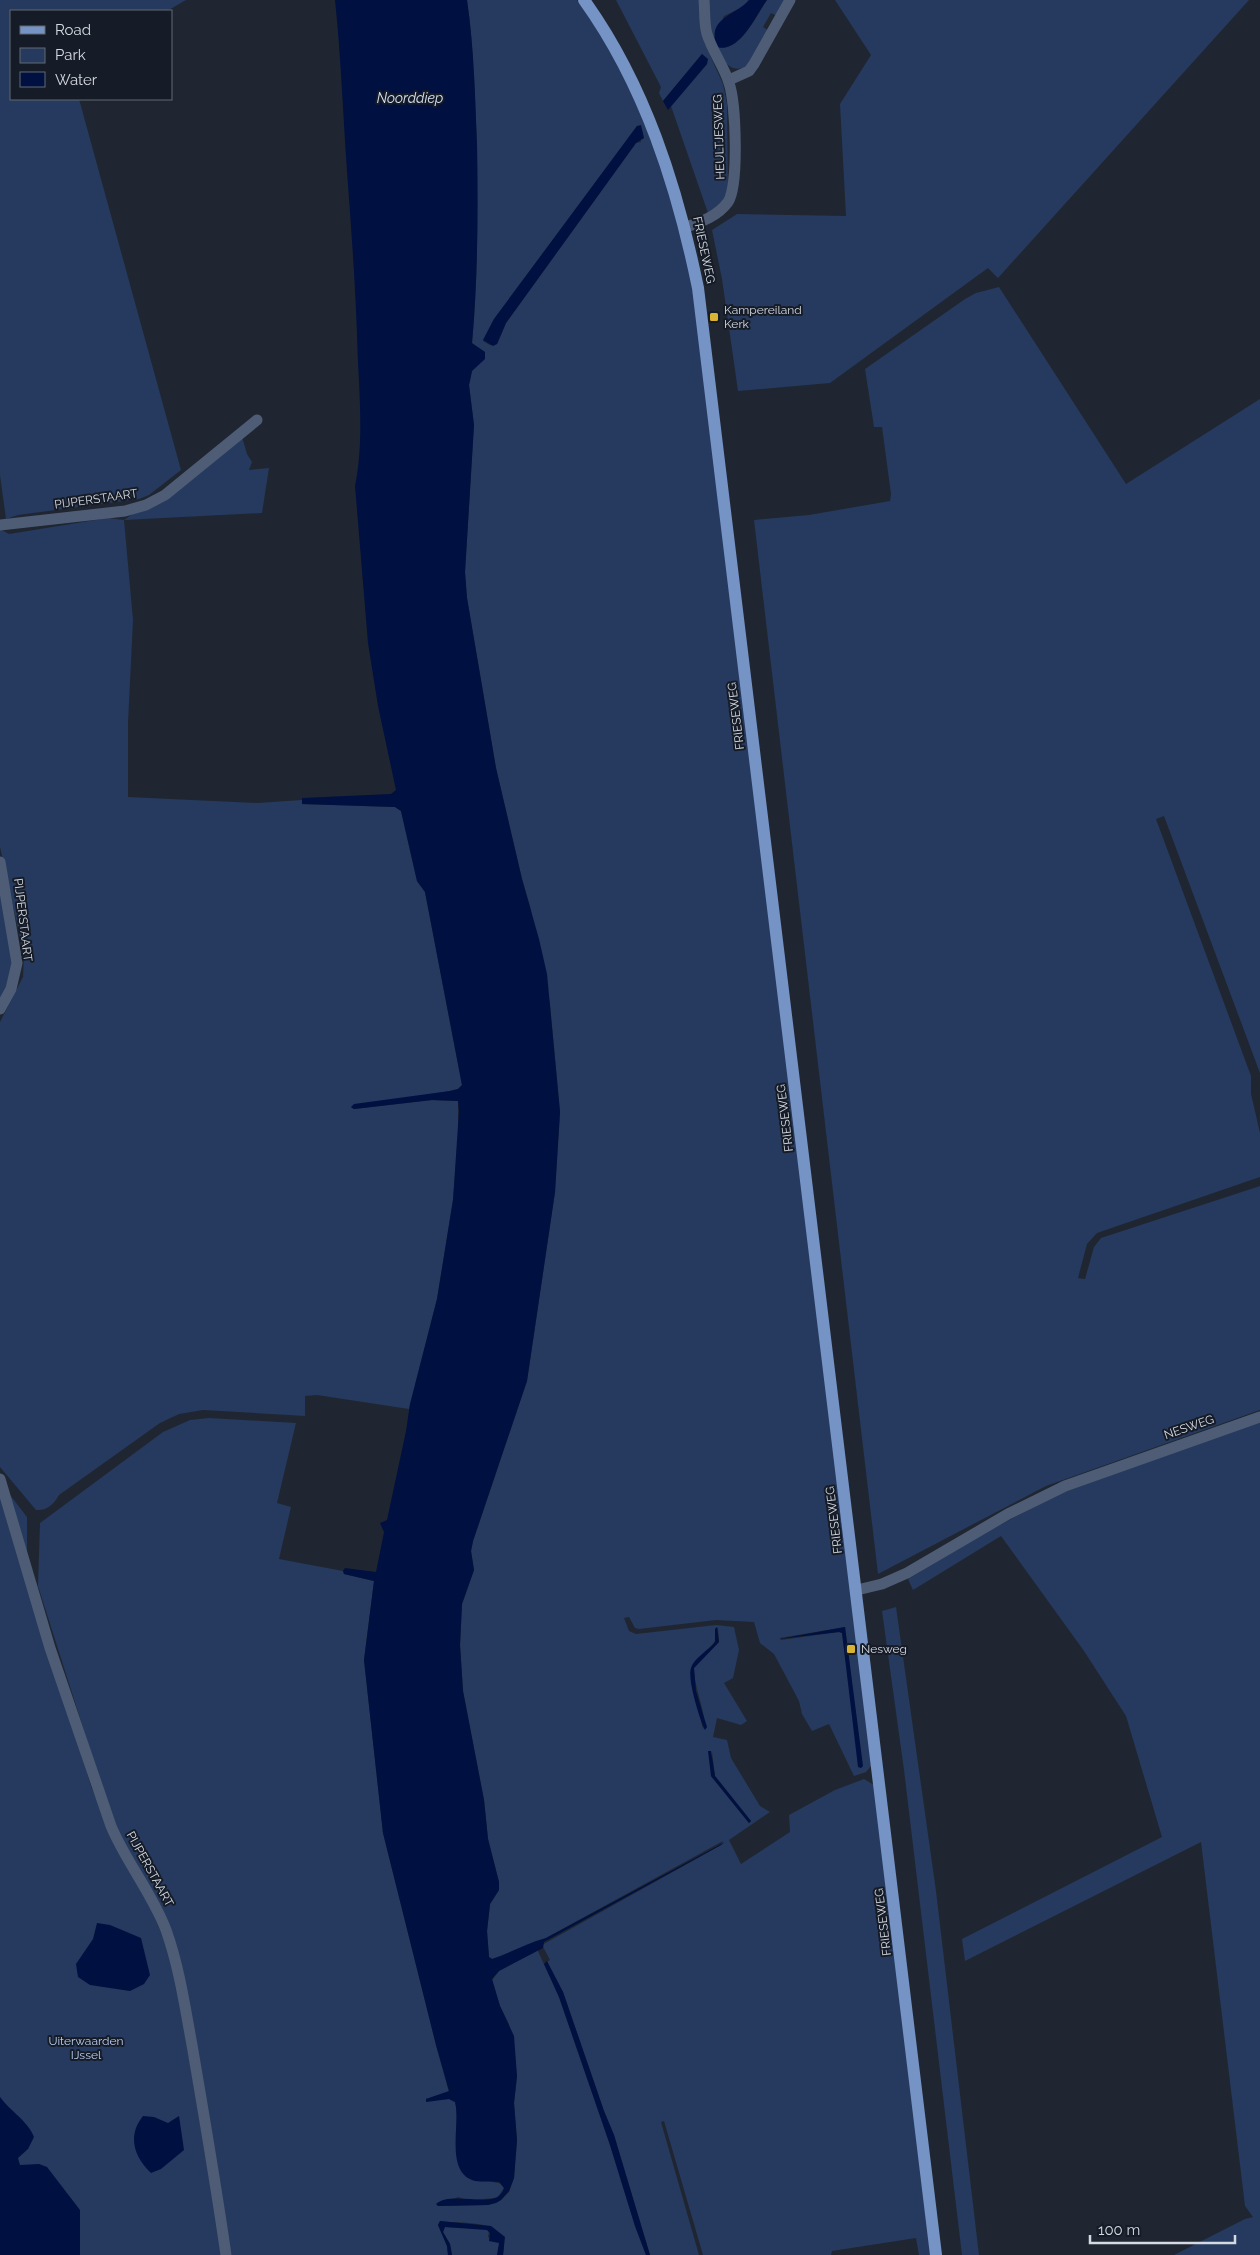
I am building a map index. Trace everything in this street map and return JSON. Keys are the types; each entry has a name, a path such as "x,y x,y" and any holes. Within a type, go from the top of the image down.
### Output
{"main road":[{"name":"FRIESEWEG","path":"584,0 606,35 645,108 669,170 686,227 700,298 936,2255"}],"street":[{"name":"HEULTJESWEG","path":"686,227 701,222 719,212 732,194 734,187 733,98 728,80 706,32 704,0"},
{"name":"HEULTJESWEG","path":"728,80 749,70 754,64 790,0"},
{"name":"PIJPERSTAART","path":"0,525 125,511 146,505 165,495 257,420"},
{"name":"PIJPERSTAART","path":"0,862 16,963 12,989 0,1009"},
{"name":"NESWEG","path":"857,1590 882,1584 907,1573 1008,1514 1065,1486 1260,1417"},
{"name":"PIJPERSTAART","path":"0,1478 50,1648 111,1826 121,1850 160,1915 169,1940 188,2019 212,2158 226,2255"}],"green space":[{"path":"0,0 186,0 169,10 10,10 10,100 79,100 181,470 149,495 139,499 18,515 6,519 0,475"},
{"path":"467,0 577,0 617,63 640,108 666,178 698,307 872,1765 866,1772 854,1776 829,1724 812,1731 802,1714 799,1701 774,1654 760,1643 754,1622 716,1620 639,1629 635,1628 629,1617 624,1618 629,1631 636,1634 716,1625 734,1627 739,1650 733,1678 724,1683 747,1721 741,1725 717,1718 713,1737 727,1740 731,1758 760,1806 770,1812 729,1840 741,1864 790,1832 789,1815 835,1790 864,1779 874,1785 931,2255 919,2255 916,2238 832,2251 831,2255 703,2255 664,2121 661,2122 699,2255 650,2255 614,2135 563,1992 547,1962 550,1960 542,1945 721,1845 723,1841 546,1938 499,1957 492,1959 489,1957 487,1931 490,1904 499,1890 499,1882 488,1839 484,1800 463,1691 460,1645 462,1604 474,1570 471,1551 473,1541 527,1381 555,1192 560,1112 550,1004 530,906 496,768 467,598 465,572 474,425 469,385 472,371 485,352 472,344 476,269 477,145 474,72","holes":["637,126 641,142 636,143 506,323 497,344 490,345 483,341 494,319","845,1627 862,1767 860,1768 842,1633 781,1640 780,1638","718,1628 719,1642 694,1668 704,1717 703,1729 691,1681 692,1666 715,1641 715,1629","712,1752 715,1776 751,1821 749,1823 711,1776"]},
{"path":"616,0 700,0 704,42 723,84 727,104 728,191 720,206 708,213 671,106 707,64 702,54 663,101 659,93 661,87"},
{"path":"708,0 749,0 743,7 724,16 714,39 708,24"},
{"path":"767,0 787,0 777,16 771,13 763,27 769,31 747,67 736,69 731,67 725,62 717,47 725,47 740,39"},
{"path":"835,0 1249,0 998,278 988,268 830,383 738,391 722,279 712,230 737,214 846,216 840,104 871,55"},
{"path":"999,287 1126,484 1260,399 1260,1073 1164,816 1156,819 1251,1076 1251,1094 1260,1133 1260,1177 1097,1233 1087,1244 1078,1278 1085,1279 1094,1247 1101,1238 1260,1186 1260,1410 1046,1486 878,1574 754,520 809,515 890,501 891,494 882,427 874,427 865,369 965,299 976,293"},
{"path":"242,437 247,454 252,462 249,470 269,468 262,513 124,520"},
{"path":"108,518 124,520 133,620 128,723 128,797 258,803 302,800 302,804 395,807 401,811 417,881 425,892 462,1085 458,1089 450,1091 351,1107 354,1109 432,1100 458,1101 458,1137 453,1200 437,1299 409,1409 317,1395 305,1396 305,1416 203,1410 179,1414 160,1423 59,1495 50,1506 36,1510 0,1467 0,1022 23,977 24,955 0,847 0,529 9,534"},
{"path":"0,890 15,975 0,1005"},
{"path":"209,1418 296,1423 277,1503 291,1507 279,1559 343,1571 344,1574 374,1581 364,1660 383,1833 449,2092 426,2099 426,2101 449,2099 455,2102 457,2110 456,2149 459,2165 488,2181 503,2184 504,2188 497,2198 467,2200 458,2197 437,2206 488,2205 501,2200 509,2192 514,2178 517,2140 514,2103 517,2076 509,2024 500,2006 492,1980 499,1971 537,1949 559,1997 646,2255 503,2255 504,2243 500,2234 493,2229 473,2223 440,2221 438,2225 447,2246 448,2255 229,2255 181,1978 114,1825 38,1586 40,1523 163,1432 190,1420"},
{"path":"1260,1420 1260,2255 1174,2255 1245,2219 1253,2217 1245,2206 1201,1842 965,1961 962,1939 1162,1837 1126,1716 1084,1651 1001,1536 913,1590 908,1579 972,1540 1056,1495"},
{"path":"7,1491 27,1517 27,1552"},
{"name":"Uiterwaarden IJssel","path":"0,1497 92,1789 159,1922 175,1974 222,2255 57,2255 0,2148"},
{"path":"896,1607 936,1891 979,2255 962,2255 904,1770 882,1611"},
{"path":"445,2227 484,2229 489,2231 488,2237 500,2243 497,2255 452,2255 450,2244 443,2232"}],"water":[{"name":"Noorddiep","path":"335,0 467,0 473,54 477,145 477,244 472,343 485,352 485,359 472,371 469,385 474,425 465,572 467,598 496,768 547,974 560,1112 555,1192 527,1381 473,1541 471,1551 474,1570 462,1604 460,1645 463,1691 484,1800 488,1839 499,1882 499,1890 490,1904 487,1931 489,1957 492,1959 546,1938 725,1842 544,1942 543,1948 499,1971 492,1979 500,2006 514,2036 517,2076 514,2103 517,2140 514,2178 509,2191 501,2200 488,2205 438,2206 436,2204 444,2200 453,2199 493,2199 500,2195 504,2188 499,2182 475,2181 465,2176 460,2168 456,2147 455,2102 449,2099 426,2102 426,2099 449,2091 383,1833 364,1660 374,1581 344,1574 343,1571 345,1568 376,1572 384,1532 380,1523 387,1520 410,1404 437,1299 453,1200 459,1111 458,1101 432,1100 354,1109 351,1107 354,1104 450,1091 458,1089 462,1085 425,892 417,881 401,811 395,807 302,804 302,798 391,794 396,790 378,706 368,643 355,486 360,448 356,313"},
{"path":"749,0 767,0 740,39 725,47 717,47 715,30 719,24"},
{"path":"702,54 708,59 707,64 668,110 663,101"},
{"path":"641,125 644,138 636,143 506,323 497,344 493,346 483,340 494,319 637,126"},
{"path":"717,1627 719,1642 694,1668 696,1691 707,1727 705,1730 695,1699 690,1673 695,1661 715,1642 715,1629"},
{"path":"845,1627 863,1766 861,1768 858,1767 842,1633 779,1639"},
{"path":"708,1751 711,1751 715,1776 751,1821 749,1823 711,1776"},
{"path":"97,1923 110,1925 141,1938 150,1975 144,1984 130,1991 90,1985 78,1977 76,1964 93,1939"},
{"path":"547,1961 563,1992 614,2135 650,2255 646,2255 635,2226 610,2145 559,1997 544,1964"},
{"path":"0,2097 28,2126 34,2137 28,2149 18,2158 20,2165 39,2164 47,2167 80,2210 80,2255 0,2255"},
{"path":"143,2116 154,2117 168,2123 179,2116 184,2150 161,2169 151,2173 140,2160 134,2139 135,2131"},
{"path":"440,2221 491,2226 505,2237 503,2255 497,2255 499,2243 489,2241 490,2233 487,2230 445,2227 443,2232 450,2244 452,2255 448,2255 447,2246 438,2225"}],"place":[{"name":"Kampereiland Kerk","path":"714,317"},
{"name":"Nesweg","path":"851,1649"}]}
